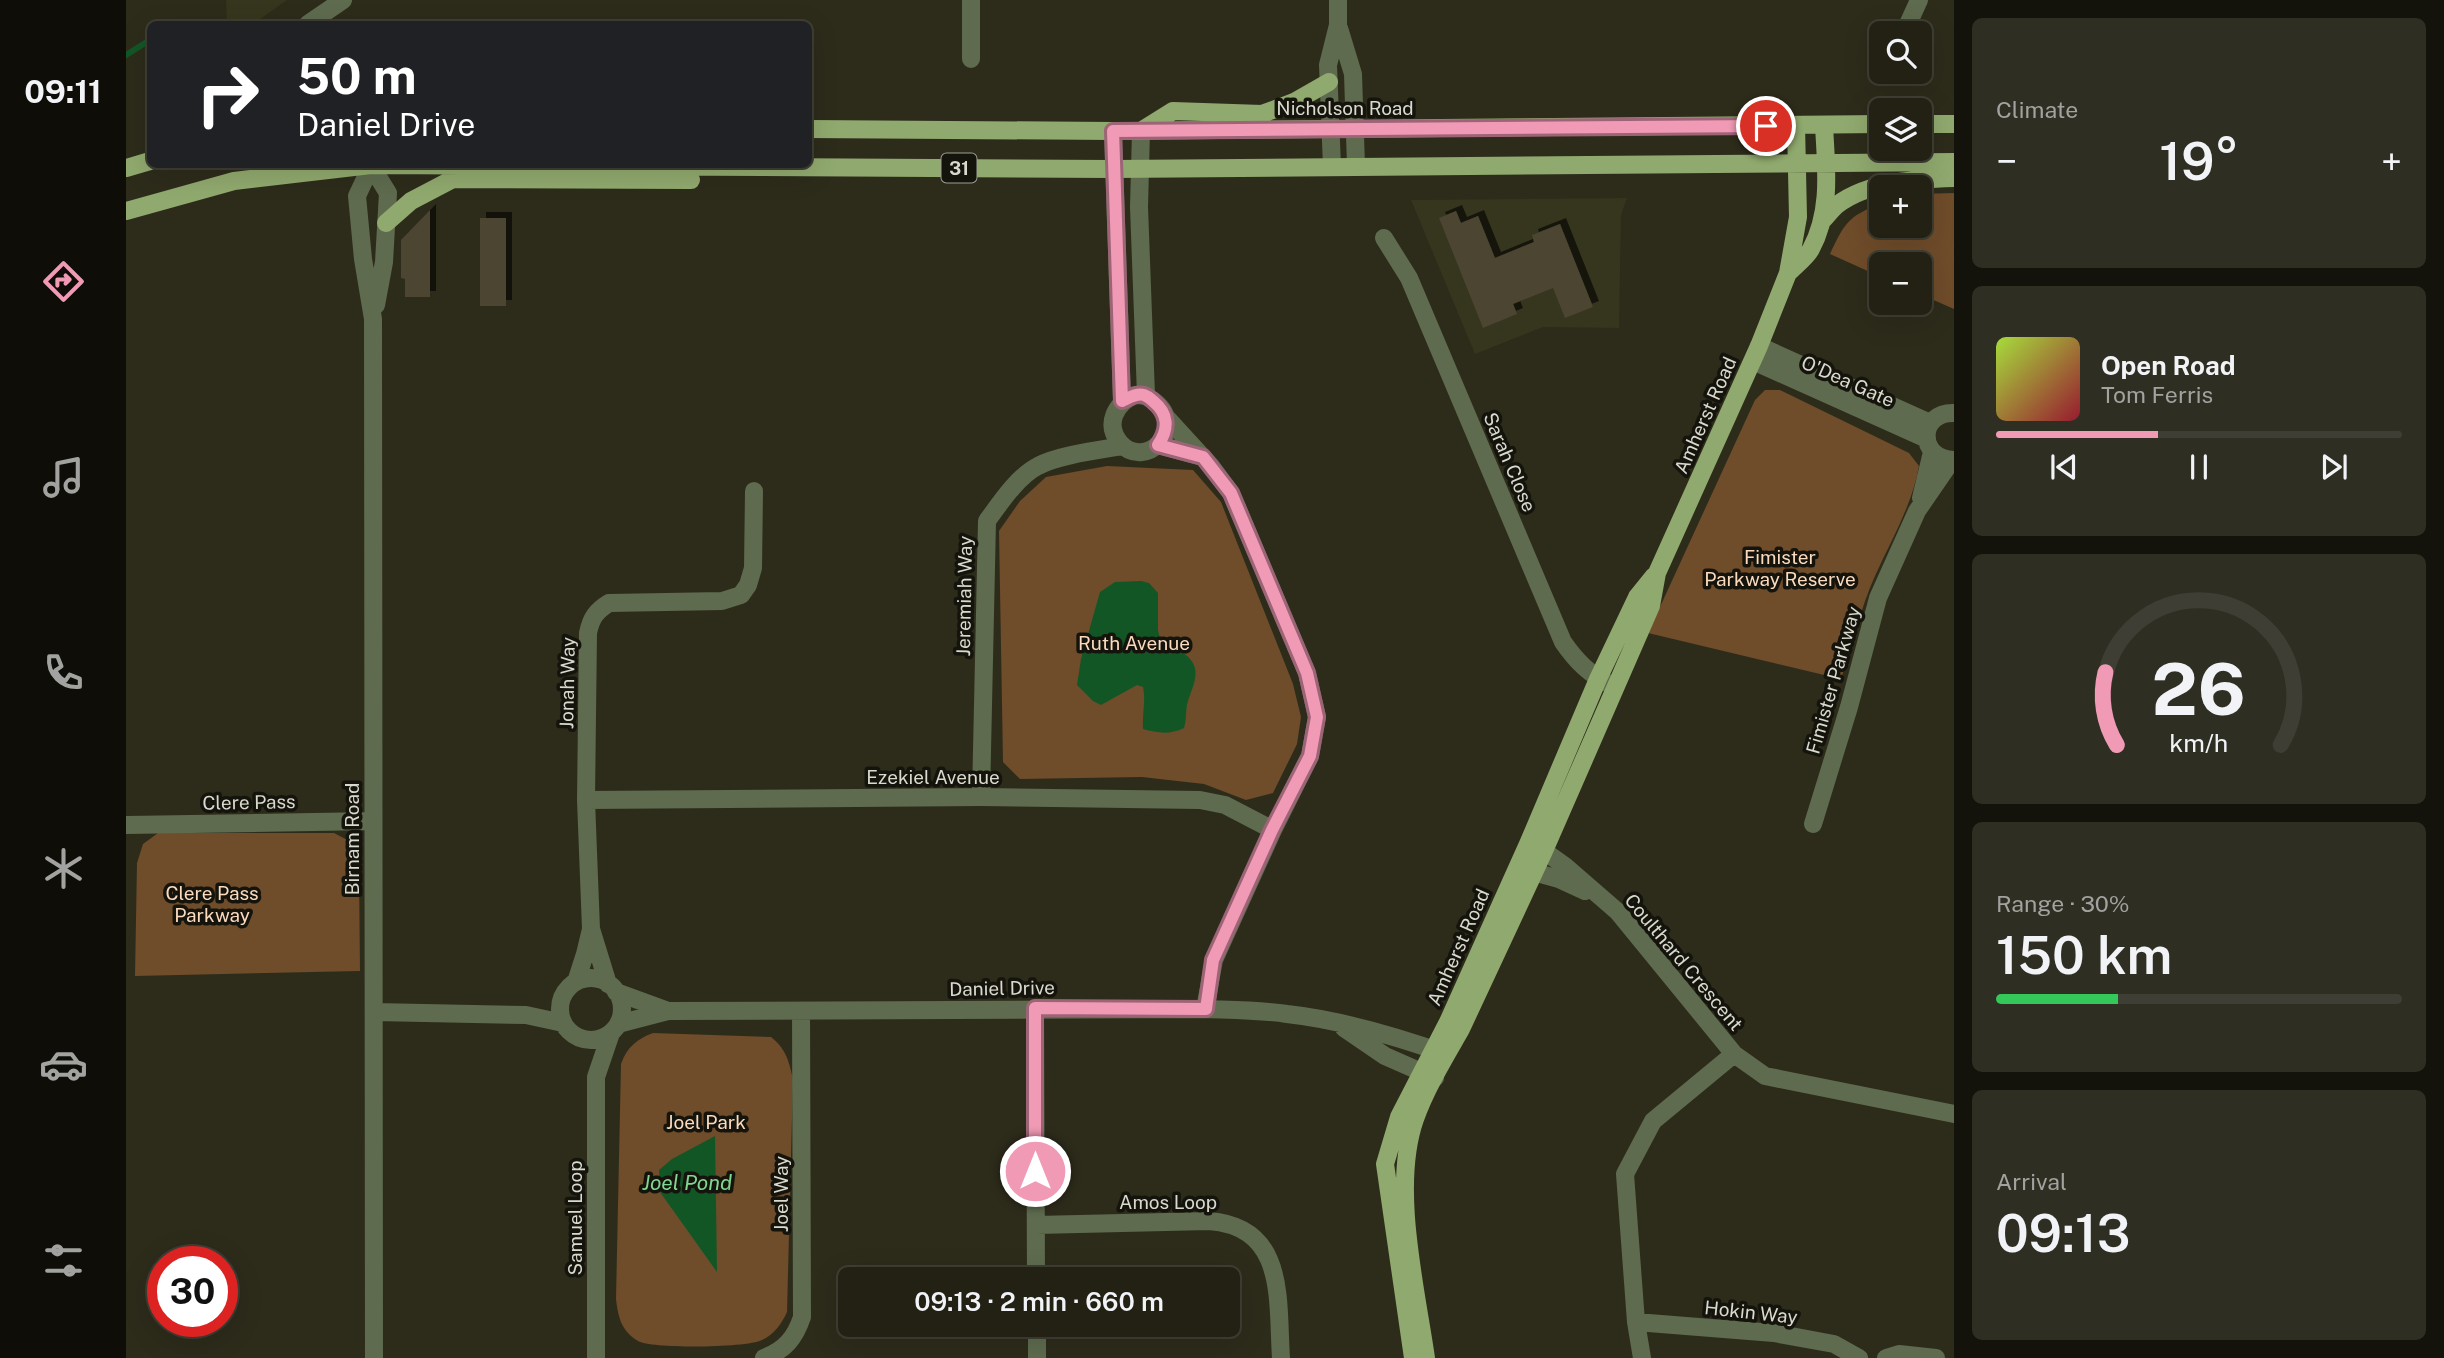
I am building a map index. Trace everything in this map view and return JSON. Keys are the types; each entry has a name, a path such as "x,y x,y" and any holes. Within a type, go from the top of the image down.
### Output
{"main road":[{"path":"1141,131 1173,111 1262,114 1294,102 1329,82"},
{"name":"Nicholson Road","path":"812,129 1141,131 1869,124"},
{"path":"1932,124 1954,124"},
{"name":"Amherst Road","path":"1413,1358 1385,1164 1399,1117 1439,1052 1448,1022 1526,870 1606,683 1637,597 1657,573 1756,354 1788,273 1798,217 1796,125"},
{"name":"Amherst Road","path":"1788,273 1810,251 1822,221 1826,202 1824,125"},
{"path":"126,168 147,162"},
{"name":"31","path":"773,168 1114,169 1954,162"},
{"name":"31","path":"126,211 234,181 345,168"},
{"path":"386,223 411,201 453,179 745,180 773,168"},
{"path":"1822,221 1838,204 1879,186 1913,179 1954,178"},
{"name":"Amherst Road","path":"1426,1358 1404,1204 1408,1150 1427,1075"}],"street":[{"path":"312,21 343,0"},
{"path":"971,0 971,59"},
{"path":"1332,167 1328,65 1338,25 1338,0"},
{"path":"1909,21 1919,0"},
{"path":"1338,25 1353,74 1356,166"},
{"path":"1113,131 1122,401"},
{"path":"1141,131 1139,207 1146,395"},
{"name":"Birnam Road","path":"370,168 357,196 363,260 373,319 374,1358"},
{"name":"Birnam Road","path":"373,168 388,193 384,262 373,319"},
{"name":"Sarah Close","path":"1384,238 1409,278 1563,642 1577,662 1606,683"},
{"name":"O'Dea Gate","path":"1756,354 1930,438 1941,458 1953,460"},
{"path":"1167,418 1166,434 1158,445 1142,452 1123,446 1115,437 1112,426 1115,412 1122,401 1135,395 1146,395 1161,407 1167,418 1231,493 1307,673 1317,717 1310,756 1272,830 1213,960 1206,1009"},
{"path":"1930,438 1944,413 1953,412"},
{"name":"Jeremiah Way","path":"1085,452 1112,426"},
{"name":"Fimister Parkway","path":"1917,511 1930,438"},
{"path":"1158,445 1203,457"},
{"name":"Jeremiah Way","path":"981,797 987,521 1006,495 1038,466 1085,452 1123,446"},
{"name":"Fimister Parkway","path":"1813,824 1849,707 1878,598 1917,511 1953,460"},
{"name":"Jonah Way","path":"576,982 586,954 590,929 586,800 590,621 598,610 609,603 722,601 741,595 748,585 753,568 754,491"},
{"name":"Ezekiel Avenue","path":"586,800 981,797 1200,800 1225,805 1272,830"},
{"name":"Clere Pass","path":"126,825 373,821"},
{"name":"Coulthard Crescent","path":"1536,847 1618,912 1734,1054 1765,1076 1954,1114"},
{"name":"Coulthard Crescent","path":"1526,870 1559,879 1601,898"},
{"name":"Jonah Way","path":"590,929 612,988"},
{"name":"Daniel Drive","path":"576,982 598,979 612,988 668,1011"},
{"path":"576,982 566,990 559,1012 562,1023 569,1032 579,1038"},
{"path":"612,988 621,1002 621,1013 615,1028"},
{"path":"526,1015 561,1000"},
{"path":"1035,1008 1036,1267"},
{"name":"Daniel Drive","path":"579,1038 601,1039 615,1028 668,1011 1206,1009 1287,1013 1392,1036 1439,1052"},
{"path":"375,1012 526,1015 562,1023"},
{"name":"Joel Way","path":"764,1358 791,1341 798,1331 802,1317 801,1012"},
{"name":"Daniel Drive","path":"1335,1022 1384,1056 1427,1075"},
{"name":"Samuel Loop","path":"596,1358 596,1077 615,1028"},
{"name":"Samuel Loop","path":"579,1038 596,1077"},
{"name":"Coulthard Crescent","path":"1642,1358 1636,1322 1625,1174 1653,1121 1734,1054"},
{"name":"Amos Loop","path":"1035,1225 1209,1221 1225,1222 1241,1228 1256,1238 1272,1263 1281,1358"},
{"name":"Hokin Way","path":"1636,1322 1774,1333 1833,1344 1858,1358"},
{"path":"1037,1337 1037,1358"},
{"path":"1886,1358 1899,1354 1936,1358"}],"shaded area":[{"path":"226,0 287,0 257,21 227,21"},
{"path":"1627,198 1621,215 1619,328 1543,327 1475,354 1411,200"}],"green space":[{"path":"1954,193 1954,309 1932,299 1932,252 1869,252 1869,272 1830,254 1849,222 1869,209 1869,238 1932,238 1932,194"},
{"name":"Fimister Parkway Reserve","path":"1765,390 1780,390 1909,453 1919,466 1906,509 1865,601 1841,679 1648,633 1755,400"},
{"name":"Ruth Avenue","path":"1107,466 1193,470 1221,502 1293,684 1301,717 1297,744 1273,793 1246,800 1204,784 1142,777 1020,779 1003,762 999,531 1020,501 1046,477"},
{"name":"Clere Pass Parkway","path":"158,833 334,833 353,843 359,870 360,971 135,976 137,863 143,844"},
{"name":"Joel Park","path":"653,1033 771,1037 780,1046 788,1061 793,1079 787,1312 777,1328 762,1340 720,1346 647,1344 632,1337 619,1317 616,1299 621,1064 633,1044"}],"water":[{"path":"1115,582 1149,583 1158,593 1158,630 1161,644 1186,655 1194,666 1194,683 1187,704 1184,728 1173,732 1143,729 1143,687 1137,685 1101,705 1077,685 1081,659 1100,592"},
{"name":"Joel Pond","path":"715,1136 717,1272 660,1192 659,1170 672,1159"}],"building":[{"path":"430,210 430,297 405,297 405,279 401,278 401,240"},
{"path":"1456,211 1461,223 1478,216 1495,258 1534,242 1532,235 1560,224 1593,307 1565,318 1553,288 1513,304 1517,314 1483,328 1439,218"},
{"path":"480,218 506,218 506,306 480,306"}],"waterway":[{"path":"126,55 147,42"}],"route":[{"path":"1035,1171 1035,1008 1206,1009 1213,960 1272,830 1310,756 1317,717 1307,673 1231,493 1203,457 1158,445 1166,434 1167,418 1161,407 1146,395 1135,395 1122,401 1113,131 1766,126"}]}
